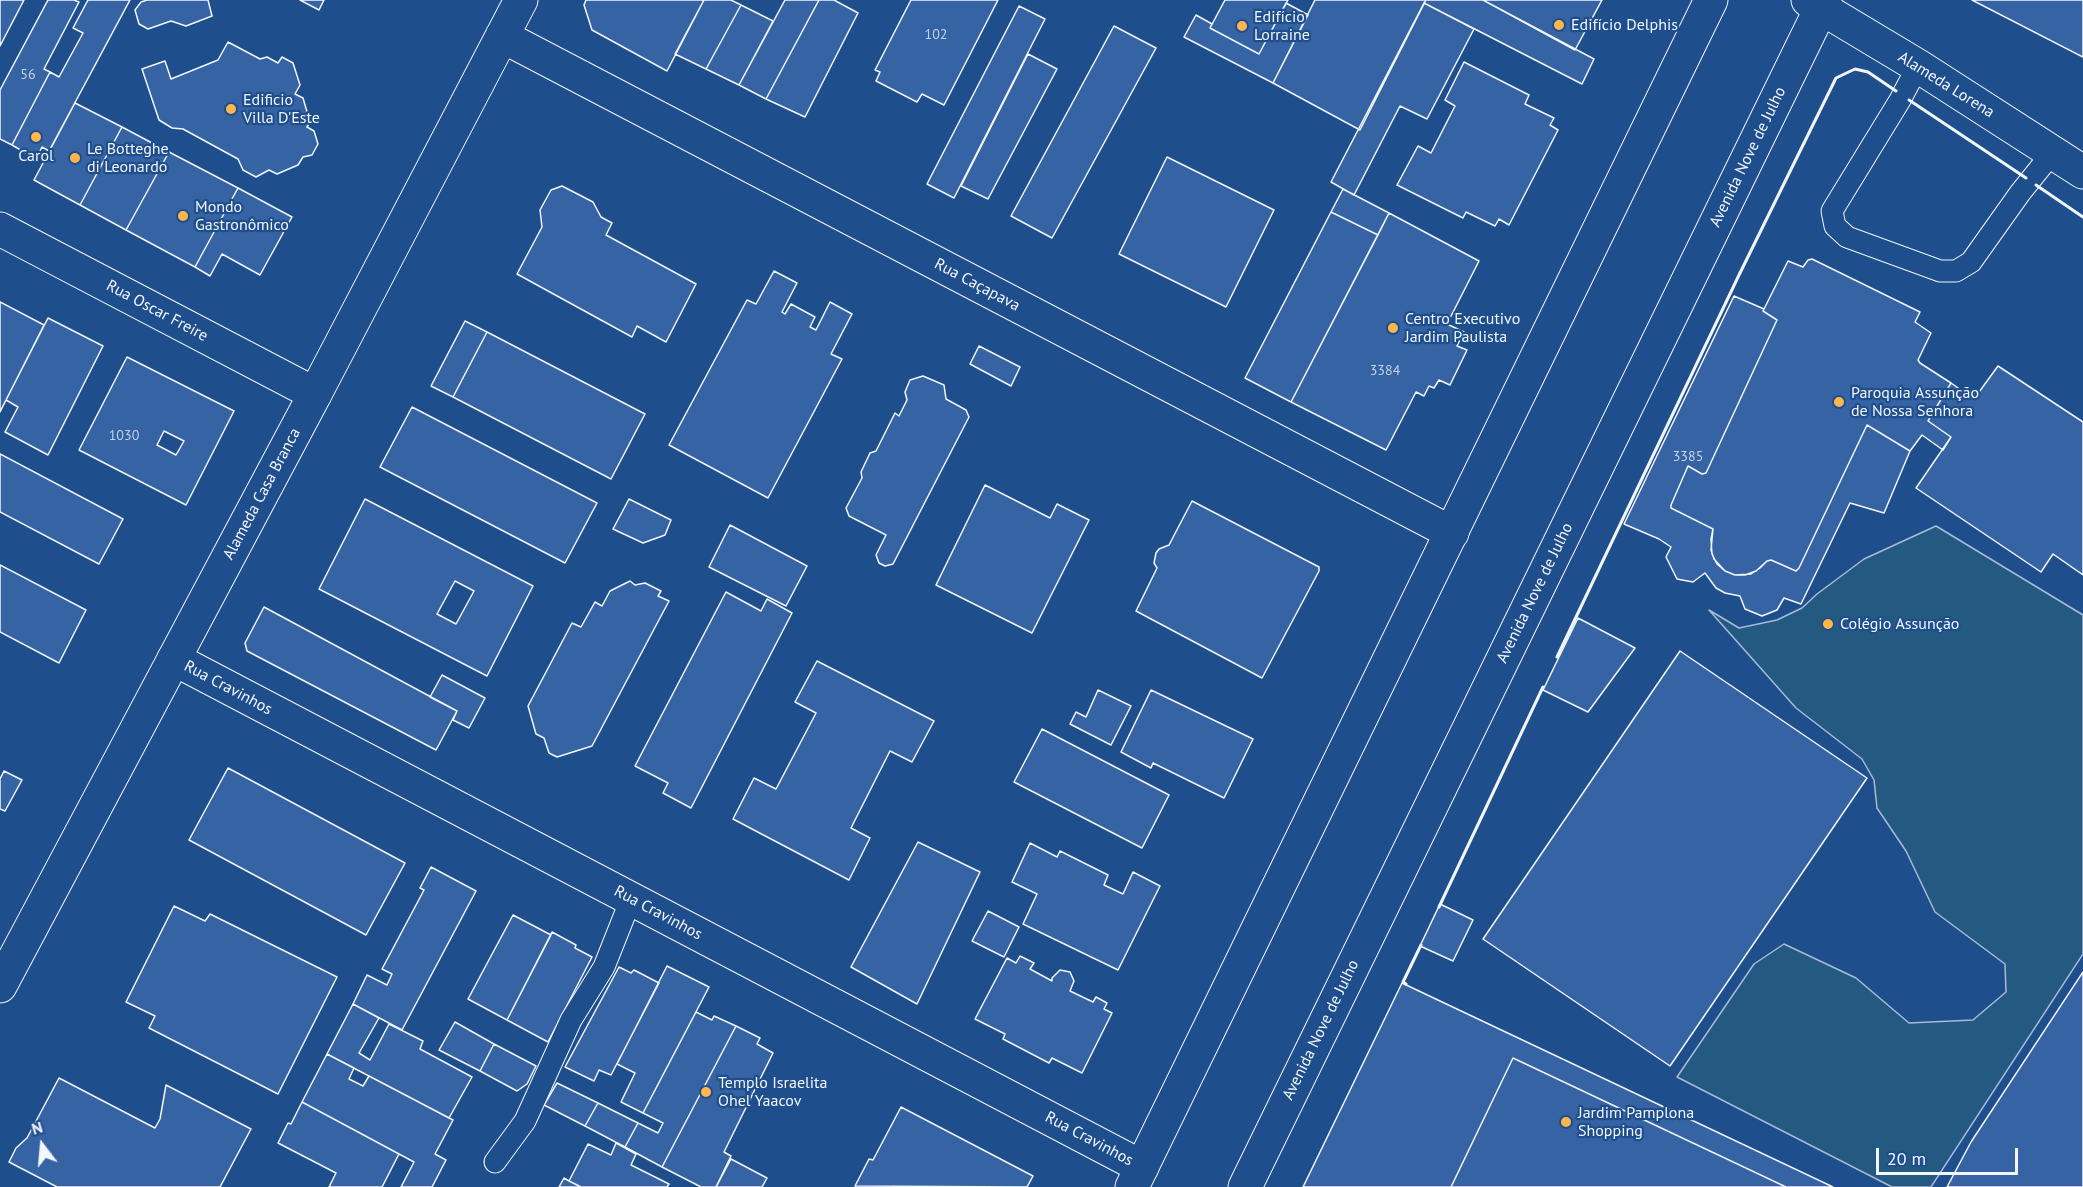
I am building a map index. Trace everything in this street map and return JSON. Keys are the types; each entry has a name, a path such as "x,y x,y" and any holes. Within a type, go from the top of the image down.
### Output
{"street":[{"name":"Alameda Casa Branca","path":"0,986 315,394 521,0"},
{"path":"1137,1177 1712,0"},
{"name":"Alameda Lorena","path":"1818,3 2083,172"},
{"name":"Avenida Nove de Julho","path":"1245,1187 1818,3"},
{"name":"Rua Caçapava","path":"502,36 1452,533"},
{"name":"Rua Oscar Freire","path":"0,229 315,394"},
{"name":"Rua Cravinhos","path":"174,659 632,900 1137,1177"}],"lane":[{"path":"1918,66 1900,100 1832,211 1835,226 1847,237 1940,271 1956,271 1971,262 2052,152"},
{"path":"495,1162 525,1121 571,1020 604,967 632,900"}],"shaded area":[{"path":"1936,526 2083,615 2083,954 1931,1187 1892,1187 1677,1077 1754,964 1784,944 1856,978 1909,1023 1973,1020 2006,992 2005,964 1935,912 1906,851 1877,808 1874,780 1862,759 1796,708 1709,610 1739,628 1777,620 1802,608 1864,559"}],"building":[{"path":"0,0 24,0 0,46"},
{"path":"48,0 79,2 44,69 50,72 12,145 0,139 0,90"},
{"path":"88,0 130,0 49,151 42,147 36,159 12,145 50,72 59,77 83,33 73,28"},
{"path":"147,0 208,0 212,16 186,26 171,21 148,29 139,24 135,10 141,2"},
{"path":"300,0 324,0 319,10"},
{"path":"586,0 704,0 667,71 592,30 584,5"},
{"path":"704,0 731,0 741,5 706,69 675,54"},
{"path":"785,0 819,0 766,99 739,85"},
{"path":"819,0 834,0 858,13 805,117 766,99"},
{"path":"911,0 998,0 944,105 922,94 917,102 876,81 880,72 875,70"},
{"name":"Edifício Lorraine","path":"1225,0 1288,0 1259,54 1210,28"},
{"path":"1315,0 1426,0 1360,130 1273,83"},
{"path":"1426,0 1483,0 1594,59 1582,84 1424,3"},
{"name":"Edifício Delphis","path":"1483,0 1602,0 1575,50"},
{"path":"1972,0 2083,0 2083,57"},
{"path":"1286,3 1308,15 1273,83 1184,37 1196,15 1212,24 1210,28 1259,54"},
{"path":"1424,3 1474,29 1427,119 1400,106 1354,195 1331,182"},
{"path":"741,5 773,21 739,85 706,69"},
{"path":"1019,6 1045,19 954,198 927,184"},
{"path":"1114,26 1156,48 1052,238 1011,216"},
{"name":"Edificio Villa D'Este","path":"228,42 260,59 267,57 278,63 282,57 293,63 300,85 295,94 303,98 310,122 307,127 314,131 318,144 312,155 303,157 298,165 277,174 269,170 256,177 243,170 238,159 183,129 172,128 159,120 142,69 165,61 171,79 218,60"},
{"path":"1028,54 1057,69 988,199 961,186"},
{"path":"1464,62 1529,95 1525,104 1554,118 1550,125 1558,130 1509,225 1499,219 1495,226 1466,212 1463,218 1397,185 1418,146 1431,153 1455,106 1445,100"},
{"path":"75,103 122,127 80,205 34,180"},
{"path":"122,127 169,152 126,230 80,205"},
{"path":"169,152 238,188 195,267 126,230"},
{"path":"1167,157 1274,210 1226,307 1119,254"},
{"path":"562,186 593,202 601,217 612,223 606,235 696,284 666,342 637,326 632,337 517,274 542,227 540,210 551,190"},
{"path":"238,188 292,217 260,275 222,254 210,276 195,267"},
{"path":"1343,189 1389,213 1378,235 1331,212"},
{"path":"1331,212 1378,235 1291,402 1245,378"},
{"name":"Centro Executivo Jardim Paulista","path":"1389,213 1479,261 1447,324 1464,332 1457,346 1467,350 1450,385 1439,380 1434,388 1429,386 1424,396 1416,392 1386,450 1291,402"},
{"name":"Paroquia Assunção de Nossa Senhora","path":"1812,259 1920,312 1915,322 1931,333 1918,360 1951,383 1928,421 1951,437 1943,450 1922,435 1910,451 1867,425 1799,568 1796,571 1771,560 1751,574 1735,575 1725,571 1714,559 1711,550 1713,529 1671,508 1671,505 1688,466 1702,474 1706,473 1777,320 1763,311 1788,261 1803,267 1808,260"},
{"path":"774,271 797,283 782,312 785,314 791,304 815,317 810,327 816,330 830,302 852,314 831,354 842,359 768,498 669,445 747,300 756,304"},
{"path":"1734,296 1764,309 1763,311 1777,320 1706,473 1702,474 1688,466 1671,505 1671,508 1713,529 1712,554 1717,564 1725,571 1735,575 1745,575 1756,571 1771,560 1796,571 1867,425 1910,451 1884,513 1850,503 1801,604 1784,598 1777,610 1762,616 1745,609 1740,596 1725,593 1716,588 1705,573 1693,582 1677,579 1666,557 1671,547 1659,539 1624,524"},
{"path":"0,302 44,325 0,412"},
{"path":"48,318 103,346 48,455 5,432 18,407 6,400"},
{"path":"465,321 487,332 453,397 431,386"},
{"path":"487,332 645,414 611,479 453,397"},
{"path":"979,346 1020,367 1011,386 970,364"},
{"path":"127,357 234,411 186,505 79,450","holes":["164,431 184,441 176,455 157,445"]},
{"path":"1998,366 2083,422 2083,575 2053,554 2041,572 1916,488 1951,437 1928,421 1951,383 1974,399"},
{"path":"923,376 944,385 946,399 966,410 969,417 893,564 885,566 879,563 876,555 886,535 849,516 846,508 862,478 861,472 870,453 876,451 895,413 899,416 907,400 905,392 910,380"},
{"path":"412,407 597,503 565,563 380,467"},
{"path":"0,454 123,519 99,564 0,512"},
{"path":"985,485 1050,518 1057,504 1089,520 1032,633 936,585"},
{"path":"365,499 533,586 487,676 319,589"},
{"path":"629,499 671,520 665,535 643,543 613,529"},
{"path":"1192,501 1319,567 1319,571 1262,678 1136,611 1157,568 1154,563 1156,553 1159,549 1169,545"},
{"path":"730,525 807,566 786,606 709,567"},
{"path":"0,565 86,610 59,663 0,632"},
{"path":"455,581 474,591 456,624 437,614"},
{"path":"630,581 635,585 645,583 661,591 658,596 669,601 592,746 557,757 549,753 544,738 536,734 528,706 572,623 581,627 595,602 602,606 610,591"},
{"path":"726,592 761,611 767,599 792,613 691,808 663,793 668,783 635,766"},
{"path":"264,607 457,711 436,750 247,651 245,643"},
{"path":"1578,618 1635,648 1588,712 1543,690"},
{"path":"1680,651 1867,778 1670,1066 1483,939"},
{"path":"817,661 934,721 912,762 890,751 851,828 870,838 849,880 733,819 754,778 776,789 816,713 795,702"},
{"path":"442,675 485,698 469,728 453,720 457,711 430,697"},
{"path":"1098,690 1131,706 1111,745 1070,724 1076,712 1086,717"},
{"path":"1151,690 1253,739 1224,798 1153,763 1151,768 1121,752"},
{"path":"1042,729 1169,795 1142,848 1014,782"},
{"path":"228,768 405,863 366,935 189,840"},
{"path":"4,771 22,780 5,811 0,809 0,779"},
{"path":"918,842 980,872 917,1004 851,967"},
{"path":"1030,843 1057,857 1060,851 1108,875 1104,885 1123,894 1133,872 1160,886 1118,970 1023,924 1037,894 1012,882"},
{"path":"431,867 476,891 402,1030 353,1004 367,975 387,985 392,974 382,969 424,890 420,888"},
{"path":"1440,904 1473,920 1453,961 1420,946"},
{"path":"174,906 205,921 210,914 337,977 278,1094 149,1028 155,1016 126,1002"},
{"path":"988,911 1019,927 1004,957 972,941"},
{"path":"513,915 551,935 507,1020 468,999"},
{"path":"552,932 592,957 548,1042 507,1020"},
{"path":"1020,956 1034,963 1030,969 1052,981 1060,970 1070,972 1074,981 1070,991 1093,1002 1096,997 1107,1003 1104,1009 1112,1013 1082,1073 1052,1058 1049,1063 1003,1039 1005,1034 975,1019 1007,958 1016,963"},
{"path":"667,966 709,987 643,1113 621,1102 635,1073 617,1064"},
{"path":"619,967 631,973 634,970 659,983 611,1075 599,1070 594,1081 565,1067"},
{"path":"2083,972 2083,1187 1947,1187 1971,1142"},
{"path":"1402,983 1833,1187 1786,1187 1513,1058 1451,1187 1303,1187"},
{"path":"353,1004 379,1018 359,1053 370,1060 389,1024 423,1041 420,1049 472,1077 449,1118 327,1054"},
{"path":"696,1012 712,1020 714,1016 736,1026 662,1167 625,1147 638,1123 658,1133 663,1123 643,1113"},
{"path":"455,1022 494,1044 480,1071 439,1050"},
{"path":"736,1026 760,1038 757,1044 773,1053 724,1152 731,1156 716,1187 701,1187 662,1167"},
{"path":"494,1044 536,1066 527,1084 517,1091 480,1071"},
{"path":"327,1054 354,1068 349,1079 363,1086 369,1076 453,1120 435,1154 446,1160 432,1187 401,1187 414,1162 302,1102"},
{"name":"Jardim Pamplona Shopping","path":"1513,1058 1786,1187 1451,1187"},
{"path":"59,1078 155,1128 160,1119 166,1085 251,1129 220,1187 57,1187 9,1162 16,1148 27,1138"},
{"path":"557,1083 598,1103 585,1126 544,1105"},
{"path":"302,1102 399,1154 382,1187 329,1187 336,1173 278,1143"},
{"path":"598,1103 638,1123 625,1147 585,1126"},
{"path":"901,1107 1033,1176 1027,1187 855,1186 869,1159 873,1160"},
{"path":"616,1143 636,1154 631,1165 669,1184 667,1187 581,1187 569,1181 588,1144 611,1155"},
{"path":"731,1159 767,1178 762,1187 716,1187"},
{"path":"564,1178 569,1181 581,1187 559,1187"}],"fence":[{"path":"1739,275 1836,78 1855,69 1868,72 1896,91"},
{"path":"1909,100 2026,178"},
{"path":"2036,185 2083,217"}],"wall":[{"path":"1557,657 1739,275 1836,78 1855,69 1868,72 1896,91"},
{"path":"1909,100 2026,178"},
{"path":"2036,185 2083,217"},
{"path":"1439,907 1543,687"},
{"path":"1406,984 1403,982 1421,945"}],"place":[{"name":"Edifício Delphis","path":"1559,25"},
{"name":"Edifício Lorraine","path":"1242,26"},
{"name":"Edificio Villa D'Este","path":"231,109"},
{"name":"Carol","path":"36,137"},
{"name":"Le Botteghe di Leonardo","path":"75,158"},
{"name":"Mondo Gastronômico","path":"183,216"},
{"name":"Centro Executivo Jardim Paulista","path":"1393,328"},
{"name":"Paroquia Assunção de Nossa Senhora","path":"1839,402"},
{"name":"Colégio Assunção","path":"1828,624"},
{"name":"Templo Israelita Ohel Yaacov","path":"706,1092"},
{"name":"Jardim Pamplona Shopping","path":"1566,1122"}]}
